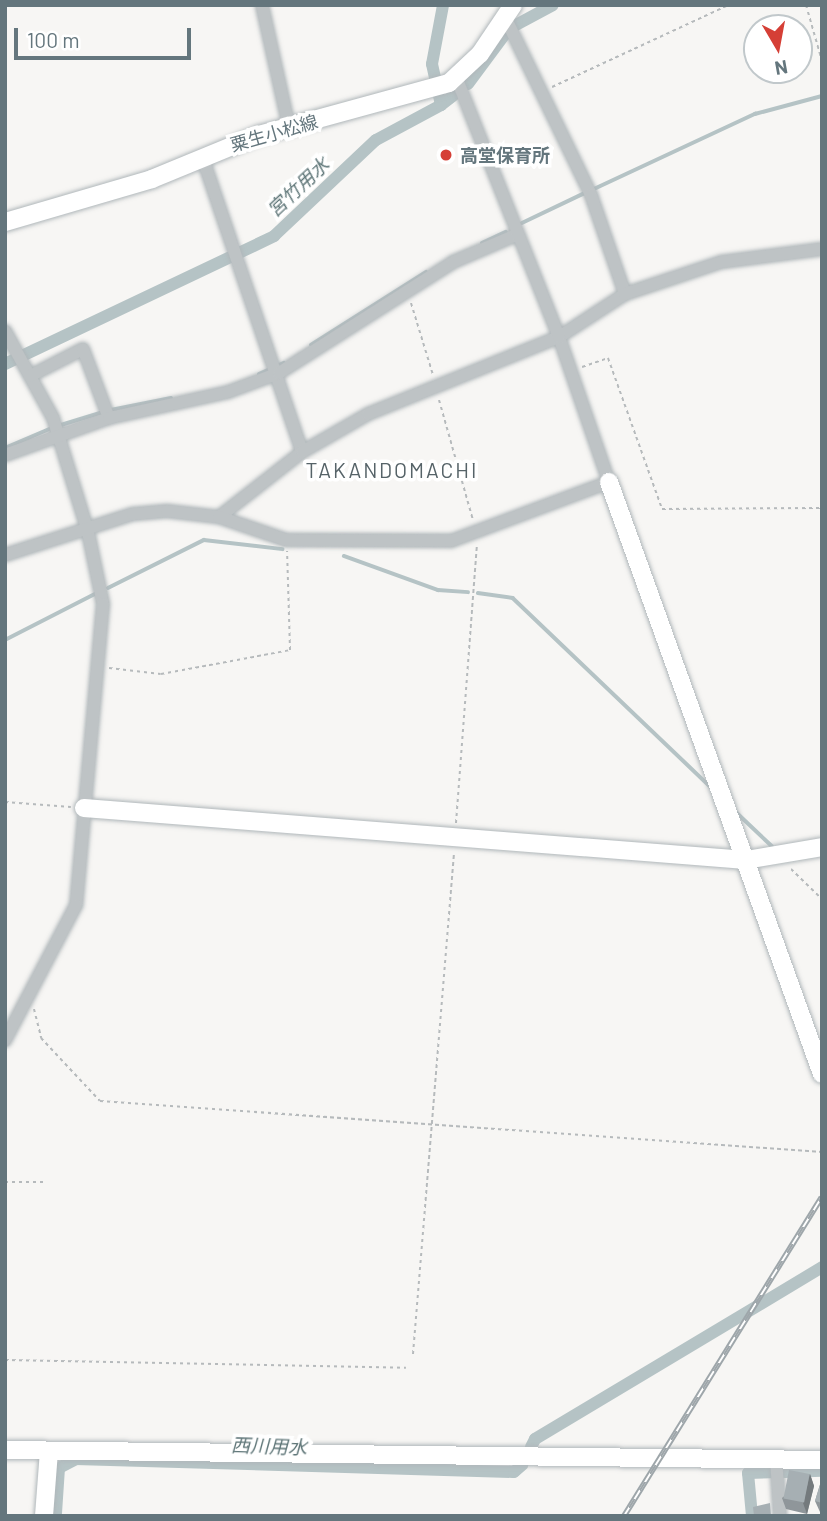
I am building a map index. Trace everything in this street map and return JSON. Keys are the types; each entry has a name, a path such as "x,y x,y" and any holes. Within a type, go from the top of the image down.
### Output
{"street":[{"path":"262,5 289,127"},
{"path":"625,295 591,195 542,92 509,11 453,81 559,337 569,372 822,1074"},
{"name":"粟生小松線","path":"5,222 152,179 202,156 289,127 431,90 453,81"},
{"path":"202,156 278,371 303,452"},
{"path":"5,455 109,418 228,393 278,371 453,262 516,235"},
{"path":"219,517 303,452 368,414 436,390 559,337 625,295 721,262 822,249"},
{"path":"5,1040 76,905 103,604 88,532 57,435 8,336"},
{"path":"28,372 83,349 109,418"},
{"path":"6,553 88,532 133,514 167,511 219,517 286,540 451,541 609,482"},
{"path":"84,808 746,860 822,847"},
{"path":"5,1450 822,1460"},
{"path":"44,1516 50,1451"},
{"path":"776,1458 780,1516"}],"path":[{"path":"542,92 729,5"},
{"path":"806,5 822,61"},
{"path":"406,289 474,531 472,598 455,837 413,1354"},
{"path":"569,372 608,358 662,509 822,508"},
{"path":"97,667 161,674 290,650 286,540"},
{"path":"5,802 84,808"},
{"path":"775,853 822,899"},
{"path":"30,993 41,1038 100,1101 822,1152"},
{"path":"5,1182 46,1182"},
{"path":"5,1360 406,1368"}],"building":[{"path":"789,1470 810,1474 804,1502 783,1498"},
{"path":"822,1478 822,1503 815,1501"},
{"path":"770,1503 771,1516 754,1516 753,1507"}],"waterway":[{"name":"宮竹用水","path":"5,364 274,236 376,140 441,105 432,64 443,5"},
{"path":"514,26 553,5"},
{"path":"468,84 505,34"},
{"path":"441,105 454,95"},
{"path":"594,189 755,114 822,96"},
{"path":"522,223 585,193"},
{"path":"482,243 506,232"},
{"path":"311,345 426,272"},
{"path":"259,374 284,363"},
{"path":"111,410 171,398"},
{"path":"61,425 103,412"},
{"path":"5,448 52,428"},
{"path":"108,588 204,540 282,549"},
{"path":"344,556 438,590 468,592"},
{"path":"478,593 513,598 711,787"},
{"path":"5,640 95,594"},
{"path":"734,810 772,846"},
{"name":"西川用水","path":"531,1447 535,1439 822,1267"},
{"name":"西川用水","path":"56,1513 59,1468 76,1459 514,1472 522,1465"},
{"path":"785,1472 822,1471"},
{"path":"752,1516 748,1473 771,1472"}],"railway":[{"path":"624,1516 822,1197"}],"place":[{"name":"高堂保育所","path":"446,155"}],"district":[{"name":"TAKANDOMACHI","path":"392,470"}]}
